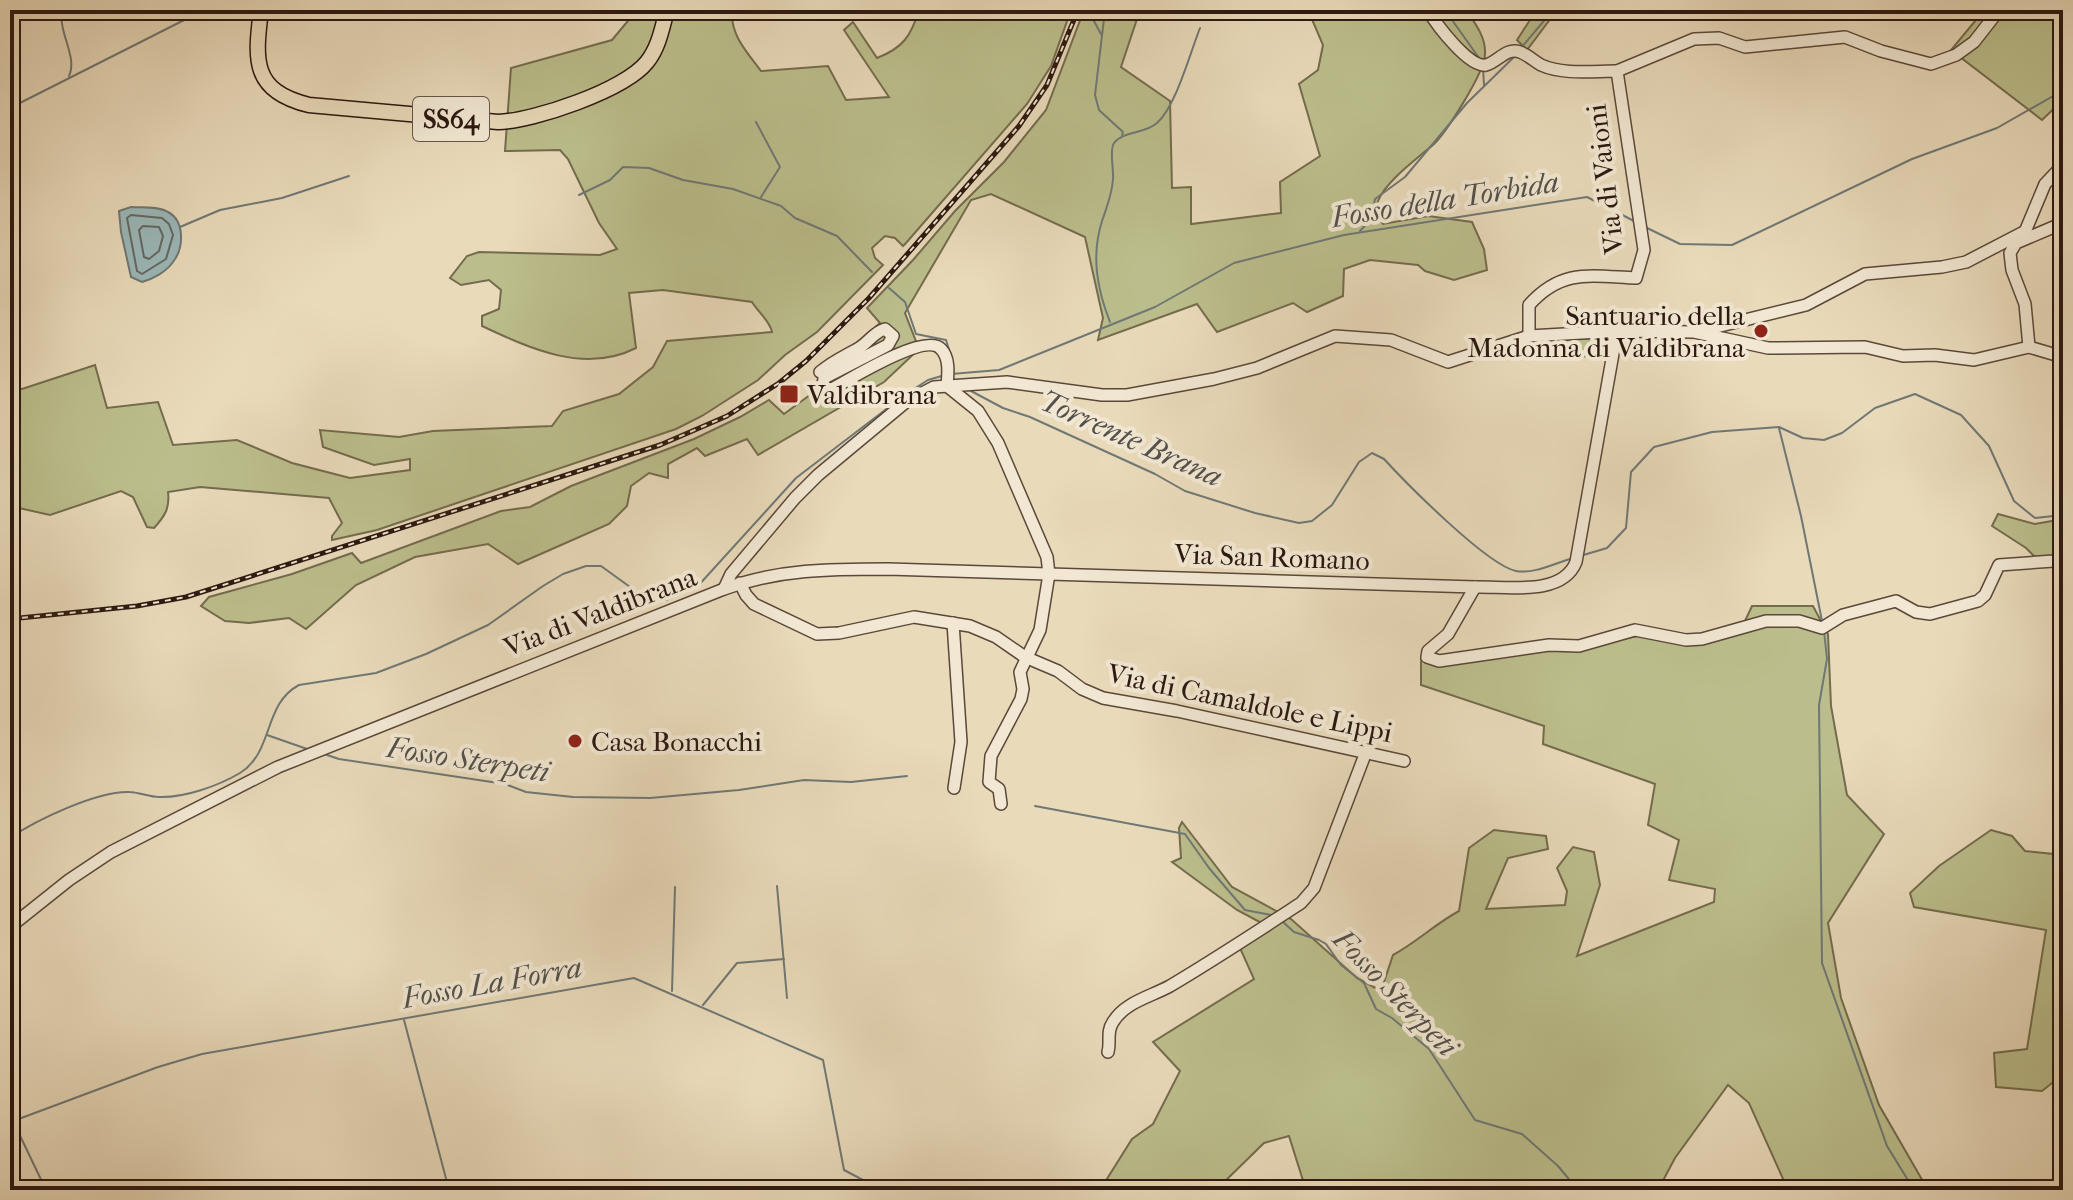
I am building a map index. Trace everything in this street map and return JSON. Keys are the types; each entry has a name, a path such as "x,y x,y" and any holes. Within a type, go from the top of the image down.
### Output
{"main road":[{"name":"SS64","path":"261,10 257,45 259,69 270,87 290,99 309,105 498,122 524,120 550,113 639,70 656,48 667,10"}],"street":[{"name":"Via di Vaioni","path":"1428,10 1457,47 1475,63 1485,65 1510,51 1518,51 1543,66 1567,71 1617,71 1694,39 1719,38 1745,47 1845,37 1857,39 1881,51 1931,64 1956,55 1974,42 1999,10"},
{"name":"Via di Vaioni","path":"1529,336 1529,305 1544,288 1577,275 1636,278 1644,250 1617,71"},
{"path":"2029,347 2025,304 2010,259 2012,247 2023,236 2045,184 2063,165"},
{"name":"Via di Valdibrana","path":"1694,332 1806,305 1869,273 1966,262 2023,236 2063,223"},
{"path":"820,372 838,357 863,346 877,332 885,329 893,336 888,345 824,378 823,387 832,389 883,361 924,344 938,346 948,368 947,386 978,411 998,443 1047,557 1049,574 1040,630 1019,675 1023,689 1021,699 989,765 989,782 999,789 1001,804"},
{"name":"Via di Valdibrana","path":"10,927 69,880 111,852 278,767 724,589 733,571 818,475 907,401 934,387 1007,382 1123,396 1247,371 1280,361 1335,336 1391,340 1452,362 1529,336 1617,331 1694,332 1768,348 1865,347 1903,356 1935,355 1974,360 2029,347 2063,357"},
{"name":"Via San Romano","path":"724,589 777,574 824,569 1475,587 1555,584 1568,576 1576,562 1617,331"},
{"path":"1475,587 1448,634 1428,651 1427,657 1439,661 1549,645 1579,646 1635,630 1686,640 1702,639 1766,621 1799,621 1826,626 1859,609 1896,601 1916,612 1930,614 1978,601 1985,595 1999,565 2054,561 2063,555"},
{"name":"Via di Camaldole e Lippi","path":"740,583 754,604 817,634 839,633 914,617 953,623 984,631 1025,657 1058,671 1082,689 1103,698 1177,711 1404,761"},
{"path":"953,623 961,742 954,788"},
{"path":"1108,1052 1108,1034 1112,1024 1127,1007 1167,987 1301,903 1314,888 1366,752"}],"green space":[{"path":"637,10 732,10 737,35 761,71 828,66 846,100 889,97 844,30 853,22 877,58 905,40 919,10 1071,10 1051,66 1027,104 906,243 903,246 895,238 885,236 872,248 875,258 883,265 817,332 758,380 676,429 377,530 332,540 342,523 329,498 200,487 168,492 166,512 154,528 147,527 133,497 121,491 50,515 10,506 10,389 22,389 95,365 107,408 158,402 173,445 237,440 292,463 350,478 410,470 410,459 374,465 323,447 320,430 399,437 433,431 552,426 563,411 619,394 653,367 667,341 772,332 752,302 663,290 629,293 636,348 597,359 578,359 539,350 482,326 482,316 499,309 501,290 489,280 461,285 450,278 467,256 479,252 600,255 617,249 599,223 568,159 560,150 505,151 511,68 612,40"},
{"path":"1084,10 1140,10 1121,67 1170,101 1172,188 1191,187 1191,224 1281,213 1280,182 1320,156 1299,84 1318,70 1323,45 1311,17 1312,10 1466,10 1484,42 1485,54 1479,74 1440,137 1388,186 1377,207 1383,224 1428,216 1472,222 1484,249 1487,270 1454,280 1425,271 1418,265 1370,260 1344,269 1343,296 1307,312 1293,303 1217,332 1197,304 1098,340 1103,318 1085,237 991,194 971,200 905,313 919,349 884,382 758,455 747,439 705,456 697,448 668,464 668,478 649,473 631,486 627,506 609,524 518,564 488,544 415,557 356,585 306,629 289,618 249,623 225,621 201,606 209,597 292,574 352,553 361,563 501,511 530,507 571,486 694,439 769,400 784,414 814,392 819,376 880,323 867,308 1004,162 1046,110"},
{"path":"1525,10 1557,10 1527,50 1517,40 1530,20"},
{"path":"1974,10 2063,10 2063,100 2042,120 1951,50 1976,20"},
{"path":"1597,338 1598,356 1563,357 1556,340"},
{"path":"1998,514 2035,524 2063,519 2063,556 2037,559 1992,526"},
{"path":"1752,606 1813,606 1828,634 1831,706 1847,795 1884,834 1828,923 1841,998 1879,1105 1928,1190 1788,1190 1749,1103 1728,1085 1675,1158 1658,1190 1306,1190 1289,1136 1264,1143 1216,1190 1100,1190 1132,1139 1153,1124 1180,1071 1153,1042 1254,979 1240,948 1269,927 1237,910 1172,862 1181,858 1179,828 1182,822 1232,887 1291,919 1357,978 1381,991 1393,955 1459,911 1469,848 1494,830 1546,836 1548,849 1508,858 1486,909 1565,905 1567,891 1557,868 1573,847 1594,852 1600,885 1577,956 1714,902 1715,889 1669,880 1679,840 1648,825 1655,784 1543,744 1544,726 1421,685 1421,658 1444,665 1639,636 1699,642 1736,631"},
{"path":"1991,830 2012,836 2025,851 2063,855 2063,1036 2058,1038 2057,1079 2042,1091 1996,1087 1994,1053 2027,1049 2046,930 1914,907 1910,893 1939,866"}],"water":[{"path":"131,207 164,210 174,216 180,228 179,250 170,266 142,282 131,277 121,232 119,211"}],"waterway":[{"path":"62,10 71,61 69,76"},
{"path":"10,108 204,10"},
{"path":"1088,10 1101,34"},
{"path":"1105,10 1095,95 1099,110 1123,132 1122,135"},
{"path":"1445,10 1479,58"},
{"path":"1521,48 1553,10"},
{"path":"1110,322 1099,285 1096,260 1099,234 1112,185 1113,146 1123,136 1152,127 1164,115 1200,28"},
{"path":"1360,231 1372,218 1375,199 1405,177 1467,103 1514,57"},
{"path":"1483,68 1484,85"},
{"name":"Fosso della Torbida","path":"1645,227 1680,244 1732,245 1912,159 1997,128 2055,95 2063,87"},
{"path":"756,122 780,167 761,197"},
{"path":"579,195 610,180 623,167 649,168 683,180 733,189 781,206 795,218 837,236 872,272"},
{"path":"180,227 220,210 282,198 349,176"},
{"name":"Fosso della Torbida","path":"951,374 999,370 1155,307 1234,263 1344,235 1587,197 1636,222"},
{"path":"889,288 905,302 916,334 946,340 952,359"},
{"name":"Torrente Brana","path":"10,838 51,815 101,796 129,792 155,797 179,796 231,778 251,764 279,704 299,685 376,673 426,654 488,625 563,574 586,566 601,566 648,600 666,600 697,587 796,478 906,394 928,380 945,375"},
{"name":"Torrente Brana","path":"971,391 1155,474 1185,491 1299,523 1312,521 1332,505 1359,462 1372,453 1384,459 1468,540 1503,565 1516,571 1530,571 1570,559"},
{"name":"Torrente Brana","path":"1580,556 1607,548 1626,528 1631,472 1654,447 1712,432 1779,427 1803,438 1824,440 1842,433 1875,408 1915,394 1961,415 1989,446 2014,501 2035,518 2063,515"},
{"path":"1779,428 1822,621"},
{"path":"2059,515 2063,534"},
{"path":"1824,631 1827,659 1819,705 1822,963 1887,1146 1914,1190"},
{"name":"Fosso Sterpeti","path":"267,735 310,750"},
{"name":"Fosso Sterpeti","path":"324,754 339,759 505,784 526,792 573,797 650,798 804,780 851,782 907,776"},
{"name":"Fosso Sterpeti","path":"1035,806 1185,834 1245,910 1271,915"},
{"path":"777,886 787,998"},
{"path":"672,991 675,887"},
{"name":"Fosso Sterpeti","path":"1283,922 1294,932 1326,944 1341,965 1364,983 1376,1009 1392,1018 1429,1049 1475,1120 1522,1134 1558,1166 1578,1190"},
{"path":"703,1005 737,963 784,959"},
{"name":"Fosso La Forra","path":"10,1119 16,1120 158,1067 202,1054 634,978 823,1060 844,1170 882,1190"},
{"path":"404,1020 448,1186"},
{"path":"13,1121 46,1190"}],"railway":[{"path":"10,619 137,606 186,597 660,445 727,416 779,383 806,361 869,298 1019,126 1047,85 1078,10"}],"place":[{"name":"Santuario della Madonna di Valdibrana","path":"1761,331"},
{"name":"Valdibrana","path":"789,394"},
{"name":"Casa Bonacchi","path":"575,741"}]}
